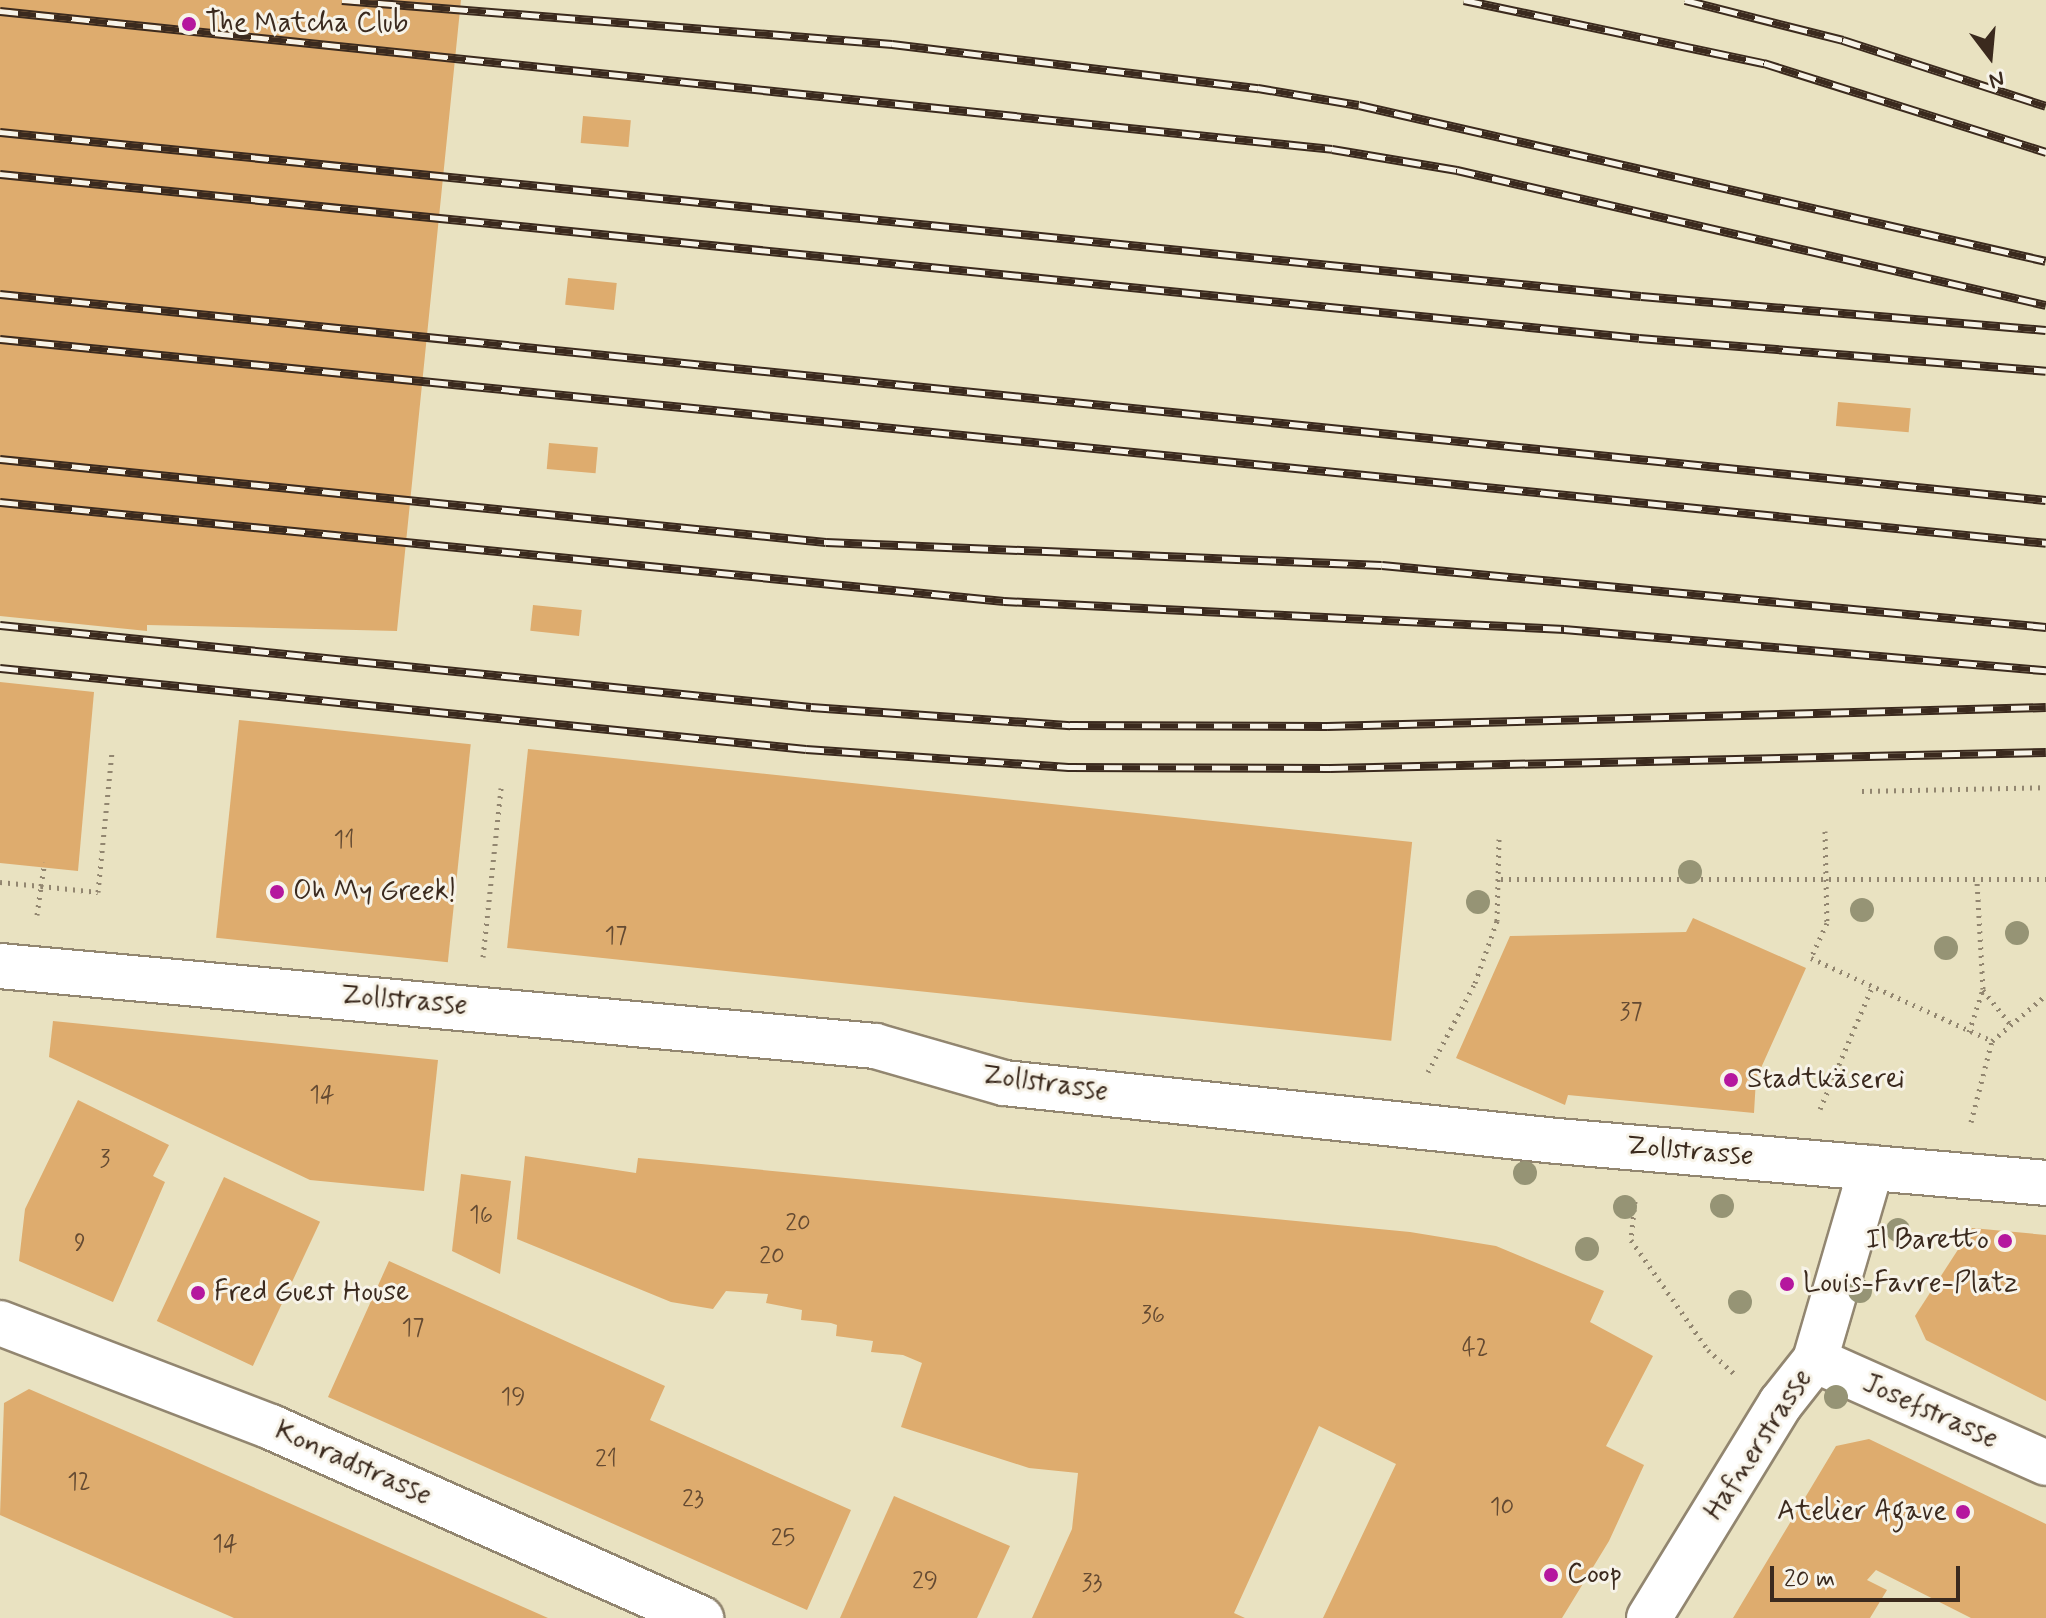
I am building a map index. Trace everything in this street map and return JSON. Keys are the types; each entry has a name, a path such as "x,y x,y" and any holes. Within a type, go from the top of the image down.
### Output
{"street":[{"name":"Zollstrasse","path":"0,966 875,1046 1004,1083 1640,1148 2046,1183"},
{"name":"Hafnerstrasse","path":"1649,1618 1781,1403 1815,1360 1871,1168"},
{"name":"Konradstrasse","path":"0,1323 271,1427 701,1618"},
{"name":"Josefstrasse","path":"1815,1360 2046,1463"}],"path":[{"path":"0,882 98,892 112,751"},
{"path":"1862,791 2046,787"},
{"path":"486,923 501,788"},
{"path":"1825,831 1827,923 1811,958 1992,1041"},
{"path":"1424,1080 1475,983 1497,921 1501,879 1499,839"},
{"path":"36,922 45,862"},
{"path":"1501,879 1826,882 2046,879"},
{"path":"1969,1032 1983,989 1977,880"},
{"path":"1816,1118 1872,987"},
{"path":"1983,989 2011,1025"},
{"path":"1968,1133 1992,1041 2046,995"},
{"path":"1640,1148 1631,1240 1728,1371"}],"building":[{"path":"0,0 461,0 397,631 147,625 147,631 0,616"},
{"path":"583,116 631,120 628,147 581,143"},
{"path":"568,278 617,283 614,310 565,305"},
{"path":"1838,402 1911,408 1909,432 1836,426"},
{"path":"549,443 598,447 596,473 547,469"},
{"path":"533,605 582,610 579,636 530,631"},
{"path":"0,682 94,692 78,871 0,863"},
{"path":"239,720 471,744 448,962 216,938"},
{"path":"528,749 1412,842 1391,1041 507,948"},
{"path":"1693,918 1806,968 1756,1079 1754,1113 1568,1095 1565,1105 1456,1058 1510,936 1686,932"},
{"path":"53,1021 438,1060 424,1191 310,1180 49,1057"},
{"path":"78,1100 169,1145 153,1176 165,1182 113,1302 19,1261 25,1209"},
{"path":"525,1156 636,1173 638,1158 1410,1232 1496,1246 1604,1291 1590,1322 1653,1356 1606,1446 1644,1465 1609,1541 1562,1618 1323,1618 1396,1464 1319,1426 1234,1613 1245,1618 1032,1618 1072,1529 1078,1473 1029,1468 901,1427 922,1363 903,1355 871,1352 873,1341 836,1336 837,1325 801,1320 802,1310 766,1303 768,1294 726,1291 713,1309 671,1302 517,1239"},
{"path":"461,1174 511,1181 500,1274 452,1251"},
{"path":"224,1177 320,1222 253,1366 157,1321"},
{"path":"1972,1228 2046,1235 2046,1401 1926,1340 1915,1316"},
{"path":"389,1261 665,1386 650,1420 851,1510 807,1610 328,1397"},
{"path":"29,1389 548,1618 234,1618 120,1568 0,1515 4,1403"},
{"path":"1869,1439 2046,1524 2046,1618 1971,1618 1876,1570 1867,1580 1887,1590 1870,1618 1733,1618 1836,1446"},
{"path":"894,1496 1010,1546 977,1618 840,1618"}],"railway":[{"path":"342,0 892,44 1258,88 1359,105 2046,261"},
{"path":"1464,0 1764,63 2046,152"},
{"path":"1685,0 1843,40 2046,106"},
{"path":"0,11 1332,149 1457,170 2046,305"},
{"path":"0,132 1641,296 2046,330"},
{"path":"0,174 1639,338 2046,371"},
{"path":"0,294 2046,500"},
{"path":"0,339 2046,543"},
{"path":"0,459 826,542 1382,565 2046,627"},
{"path":"0,502 1004,601 1564,629 2046,670"},
{"path":"0,625 811,707 1070,725 1327,726 2046,707"},
{"path":"0,668 806,749 1068,767 1330,768 2046,752"}],"place":[{"name":"The Matcha Club","path":"189,24"},
{"name":"Oh My Greek!","path":"277,892"},
{"name":"Stadtkäserei","path":"1731,1080"},
{"name":"Il Baretto","path":"2005,1241"},
{"name":"Louis-Favre-Platz","path":"1787,1284"},
{"name":"Fred Guest House","path":"198,1293"},
{"name":"Atelier Agave","path":"1963,1512"},
{"name":"Coop","path":"1551,1575"}]}
